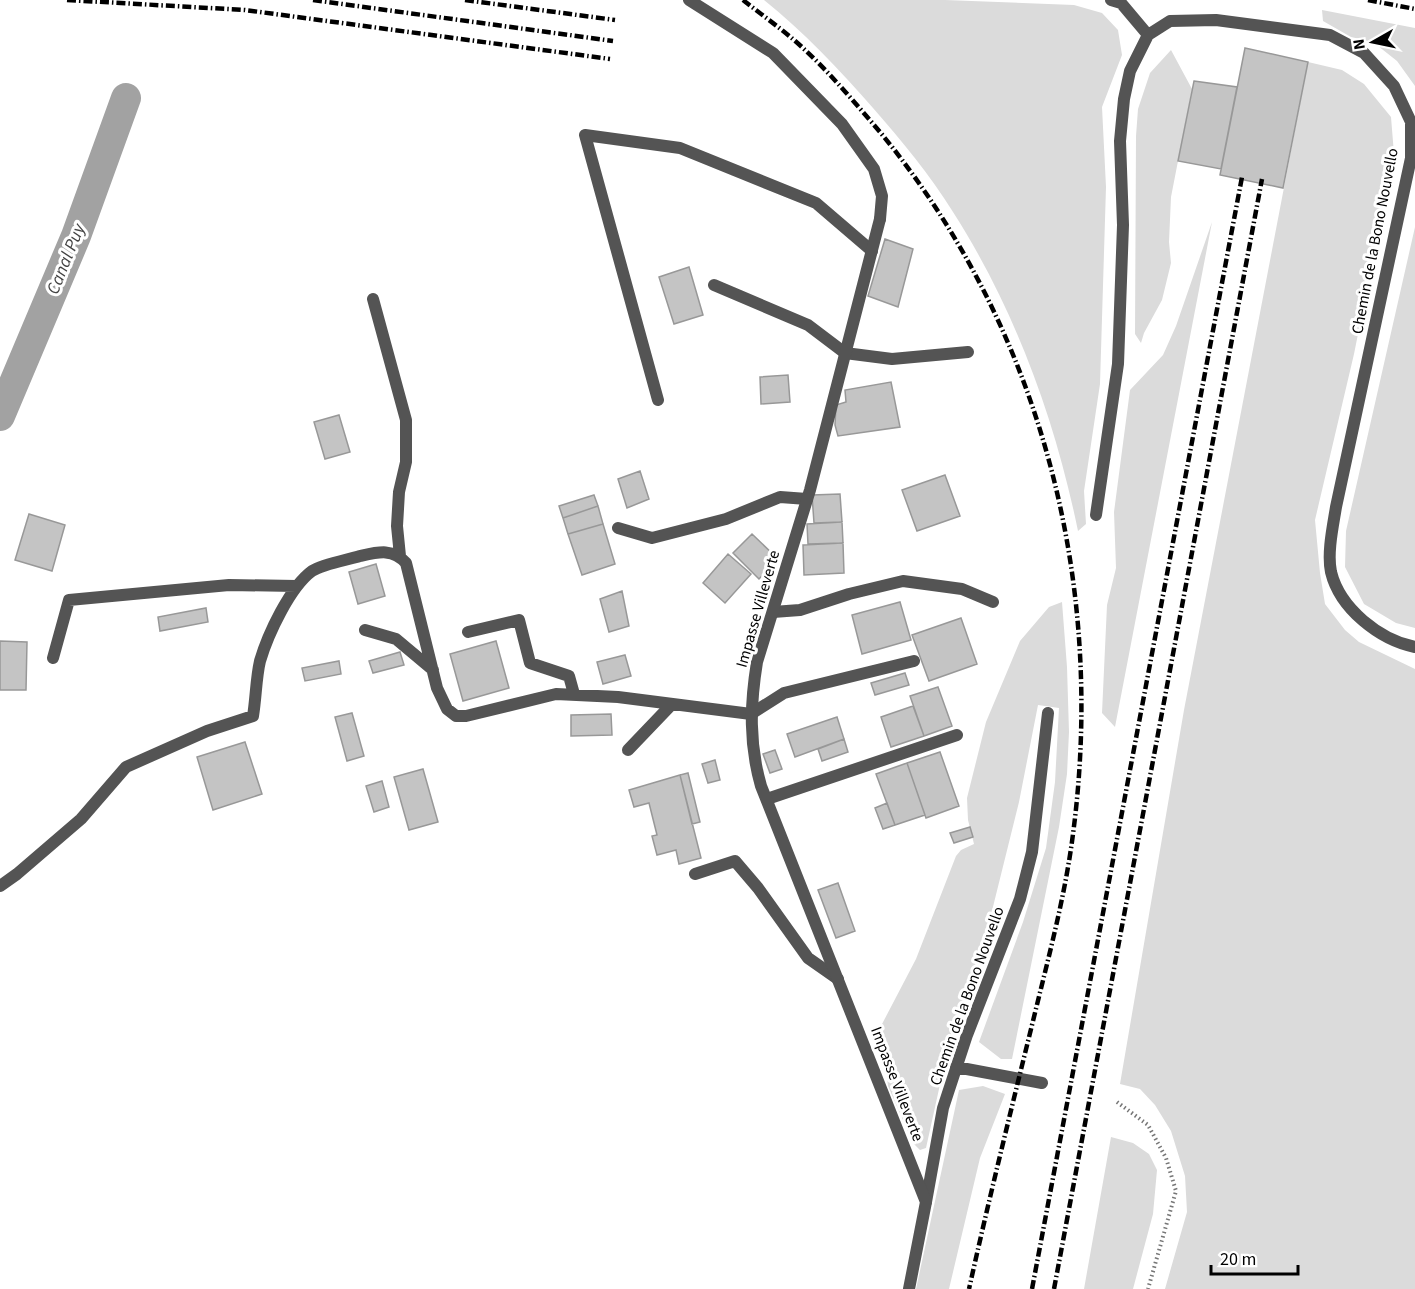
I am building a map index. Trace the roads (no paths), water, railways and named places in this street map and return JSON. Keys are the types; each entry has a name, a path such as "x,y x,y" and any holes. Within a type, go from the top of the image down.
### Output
{"street":[{"name":"Impasse Villeverte","path":"689,0 773,53 842,124 874,169 882,196 880,219 807,499 758,662 751,714 756,768 766,799 926,1202"},
{"path":"1096,515 1118,364 1123,225 1120,141 1124,99 1130,71 1148,35 1121,3 1111,0"},
{"name":"Chemin de la Bono Nouvello","path":"1148,35 1170,21 1216,20 1330,35 1364,53 1394,86 1411,122 1411,159 1336,507 1331,537 1331,572 1341,595 1359,618 1400,644 1415,647"},
{"path":"658,400 585,135 680,148 816,203 872,251"},
{"path":"714,285 808,325 845,353 892,359 968,352"},
{"path":"374,299 406,420 406,462 399,492 397,526 400,556"},
{"path":"618,528 652,538 726,519 780,497 807,499"},
{"path":"0,886 81,819 126,767 207,730 253,716 260,661 281,612 296,586 314,569 378,552 386,551 400,556 406,563 437,688 447,709 456,716 466,716 556,694 672,704 751,714 784,693 914,661"},
{"path":"773,612 800,610 849,594 903,581 962,589 993,602"},
{"path":"53,658 69,600 229,585 296,586"},
{"path":"468,632 519,620 530,663 569,676 574,694"},
{"path":"365,630 396,639 433,670"},
{"path":"628,750 672,704"},
{"name":"Chemin de la Bono Nouvello","path":"909,1289 943,1108 967,1035 1020,899 1032,852 1048,713"},
{"path":"766,799 957,735"},
{"path":"695,874 735,861 758,888 808,958 838,979"},
{"path":"956,1067 1042,1083"}],"waterway":[{"name":"Canal Puy","path":"0,416 76,236 126,98"}],"railway":[{"path":"67,0 245,10 610,59"},
{"path":"313,0 613,41"},
{"path":"465,0 615,20"},
{"path":"743,0 797,42 834,79 880,132 936,208 983,290 1021,375 1050,463 1069,554 1080,647 1081,740 1073,834 1056,928 969,1289"},
{"path":"1368,0 1415,9"},
{"path":"1032,1289 1242,177"},
{"path":"1054,1289 1262,179"}]}
